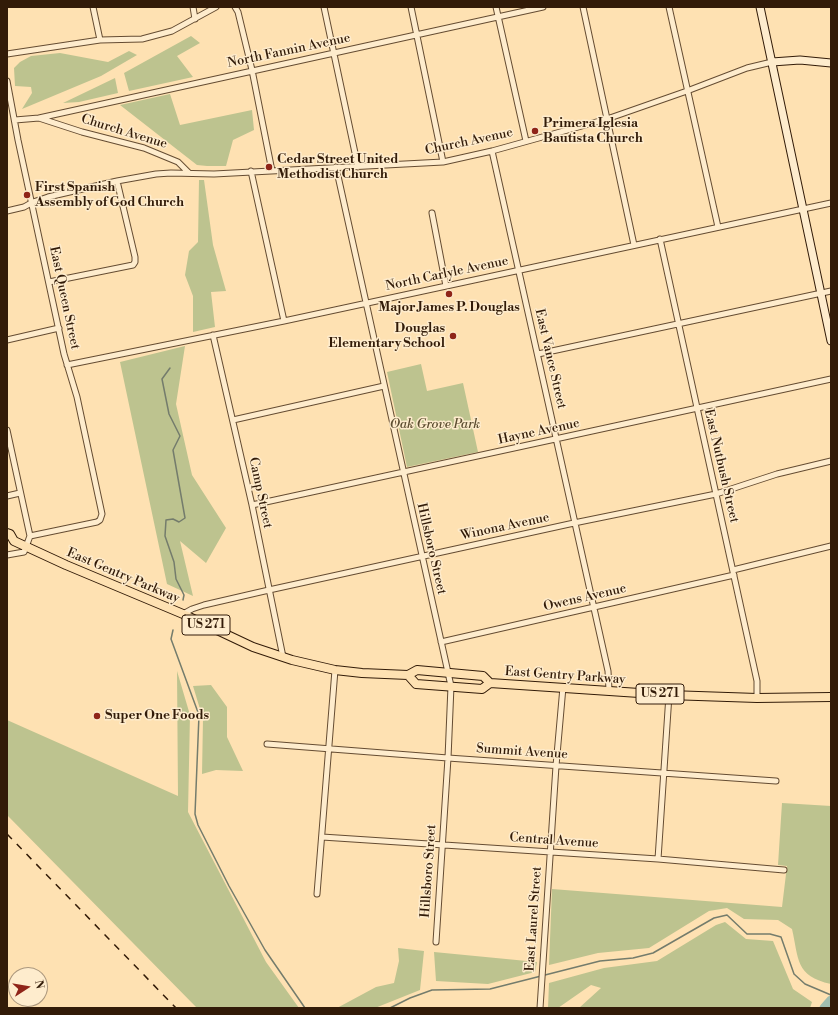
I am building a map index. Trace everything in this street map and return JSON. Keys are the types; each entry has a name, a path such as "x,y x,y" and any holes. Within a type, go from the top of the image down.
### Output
{"main road":[{"path":"760,7 831,340"},
{"name":"Church Avenue","path":"772,62 800,60 831,62"},
{"name":"East Gentry Parkway","path":"7,532 10,534 11,542 26,546 66,565 183,614 253,647 282,657 335,670 408,675 417,670 447,672 483,676 490,683"},
{"name":"East Gentry Parkway","path":"408,675 416,684 482,689 490,683 669,695 757,698 831,697"}],"street":[{"path":"93,7 100,40"},
{"path":"193,7 195,19"},
{"path":"7,54 100,40 142,39 172,31 216,7"},
{"path":"235,7 238,12 252,70 272,171"},
{"path":"324,7 358,167"},
{"path":"411,7 443,162"},
{"path":"496,7 526,142"},
{"name":"North Fannin Avenue","path":"39,118 543,7"},
{"path":"583,7 634,245"},
{"path":"669,7 718,227"},
{"name":"Church Avenue","path":"15,120 39,118 82,132 144,148 178,162 189,173 214,174 443,162 492,151 607,119 687,91 746,68 772,62"},
{"name":"East Queen Street","path":"7,81 18,140 33,202 59,328 80,412 102,512 101,518 97,522 30,536"},
{"path":"7,111 13,110"},
{"name":"East Vance Street","path":"492,151 608,671 609,690"},
{"name":"Hillsboro Street","path":"336,167 451,686 448,758 436,942"},
{"path":"251,172 284,321"},
{"path":"7,211 24,208 33,202 48,197 117,181 164,173 189,173"},
{"path":"49,282 133,265 135,262 135,257 117,181"},
{"name":"North Carlyle Avenue","path":"68,365 284,321 831,203"},
{"path":"432,213 446,286"},
{"name":"East Nutbush Street","path":"660,240 757,681 757,698"},
{"path":"538,354 831,291"},
{"path":"7,340 59,328"},
{"name":"Camp Street","path":"213,335 252,506 282,657"},
{"name":"Hayne Avenue","path":"252,506 831,379"},
{"path":"233,420 384,386"},
{"path":"7,430 30,536 24,552 7,555"},
{"name":"Winona Avenue","path":"183,614 204,604 574,523 716,494 777,474 831,461"},
{"path":"7,496 20,493"},
{"path":"733,570 831,546"},
{"name":"Owens Avenue","path":"441,642 734,576"},
{"path":"317,894 335,670"},
{"name":"East Laurel Street","path":"540,1008 556,766 563,687"},
{"path":"658,859 669,695"},
{"name":"Summit Avenue","path":"267,744 776,781"},
{"name":"Central Avenue","path":"322,837 658,859 784,870"}],"green space":[{"path":"191,36 200,43 177,56 193,77 129,91 124,73"},
{"path":"129,51 137,55 101,76 22,109 32,93 31,87 15,86 14,68 20,62 31,56 60,53 108,62"},
{"path":"115,78 118,93 79,102 63,103"},
{"path":"170,94 180,125 252,110 254,130 233,140 226,166 197,165 120,105"},
{"path":"199,180 204,180 213,245 226,291 211,292 215,327 193,332 193,296 185,275 189,251 198,242"},
{"path":"185,346 176,404 192,475 226,528 206,563 180,541 193,596 167,584 120,362"},
{"name":"Oak Grove Park","path":"421,364 427,391 463,383 478,452 407,467 387,372"},
{"path":"177,671 190,715 188,812 266,962 299,1008 197,1008 7,815 7,720 178,796"},
{"path":"211,685 227,707 227,737 243,771 216,770 202,774 203,719 193,686"},
{"path":"782,803 831,806 831,984 819,981 805,971 798,957 792,929 778,920 744,919 727,908 709,911 649,948 598,953 549,965 552,889 782,907 787,866 778,865"},
{"path":"725,922 746,939 773,941 793,989 812,1002 810,1008 579,1008 601,988 591,985 558,1008 548,1008 549,983 604,968 657,961 716,925"},
{"path":"398,948 424,951 420,990 375,1008 337,1008 376,987 394,983 399,961"},
{"path":"434,952 537,962 535,972 488,984 436,981"}],"waterway":[{"path":"170,368 162,379 169,414 180,436 173,450 185,518 179,522 173,519 166,520 165,536 174,562 176,579 184,595 183,600"},
{"path":"173,630 171,639 199,715 195,814 198,825 229,886 265,950 305,1008"},
{"path":"390,1008 410,998 432,990 490,989 600,961 633,958 653,953 714,918 727,915 747,934 770,934 781,937 794,974 805,984 831,995"},
{"path":"824,1008 831,1000"}],"railway":[{"path":"7,834 176,1008"}],"place":[{"name":"Primera Iglesia Bautista Church","path":"535,131"},
{"name":"Cedar Street United Methodist Church","path":"269,167"},
{"name":"First Spanish Assembly of God Church","path":"27,195"},
{"name":"Major James P. Douglas","path":"449,294"},
{"name":"Douglas Elementary School","path":"453,336"},
{"name":"Super One Foods","path":"97,716"}]}
